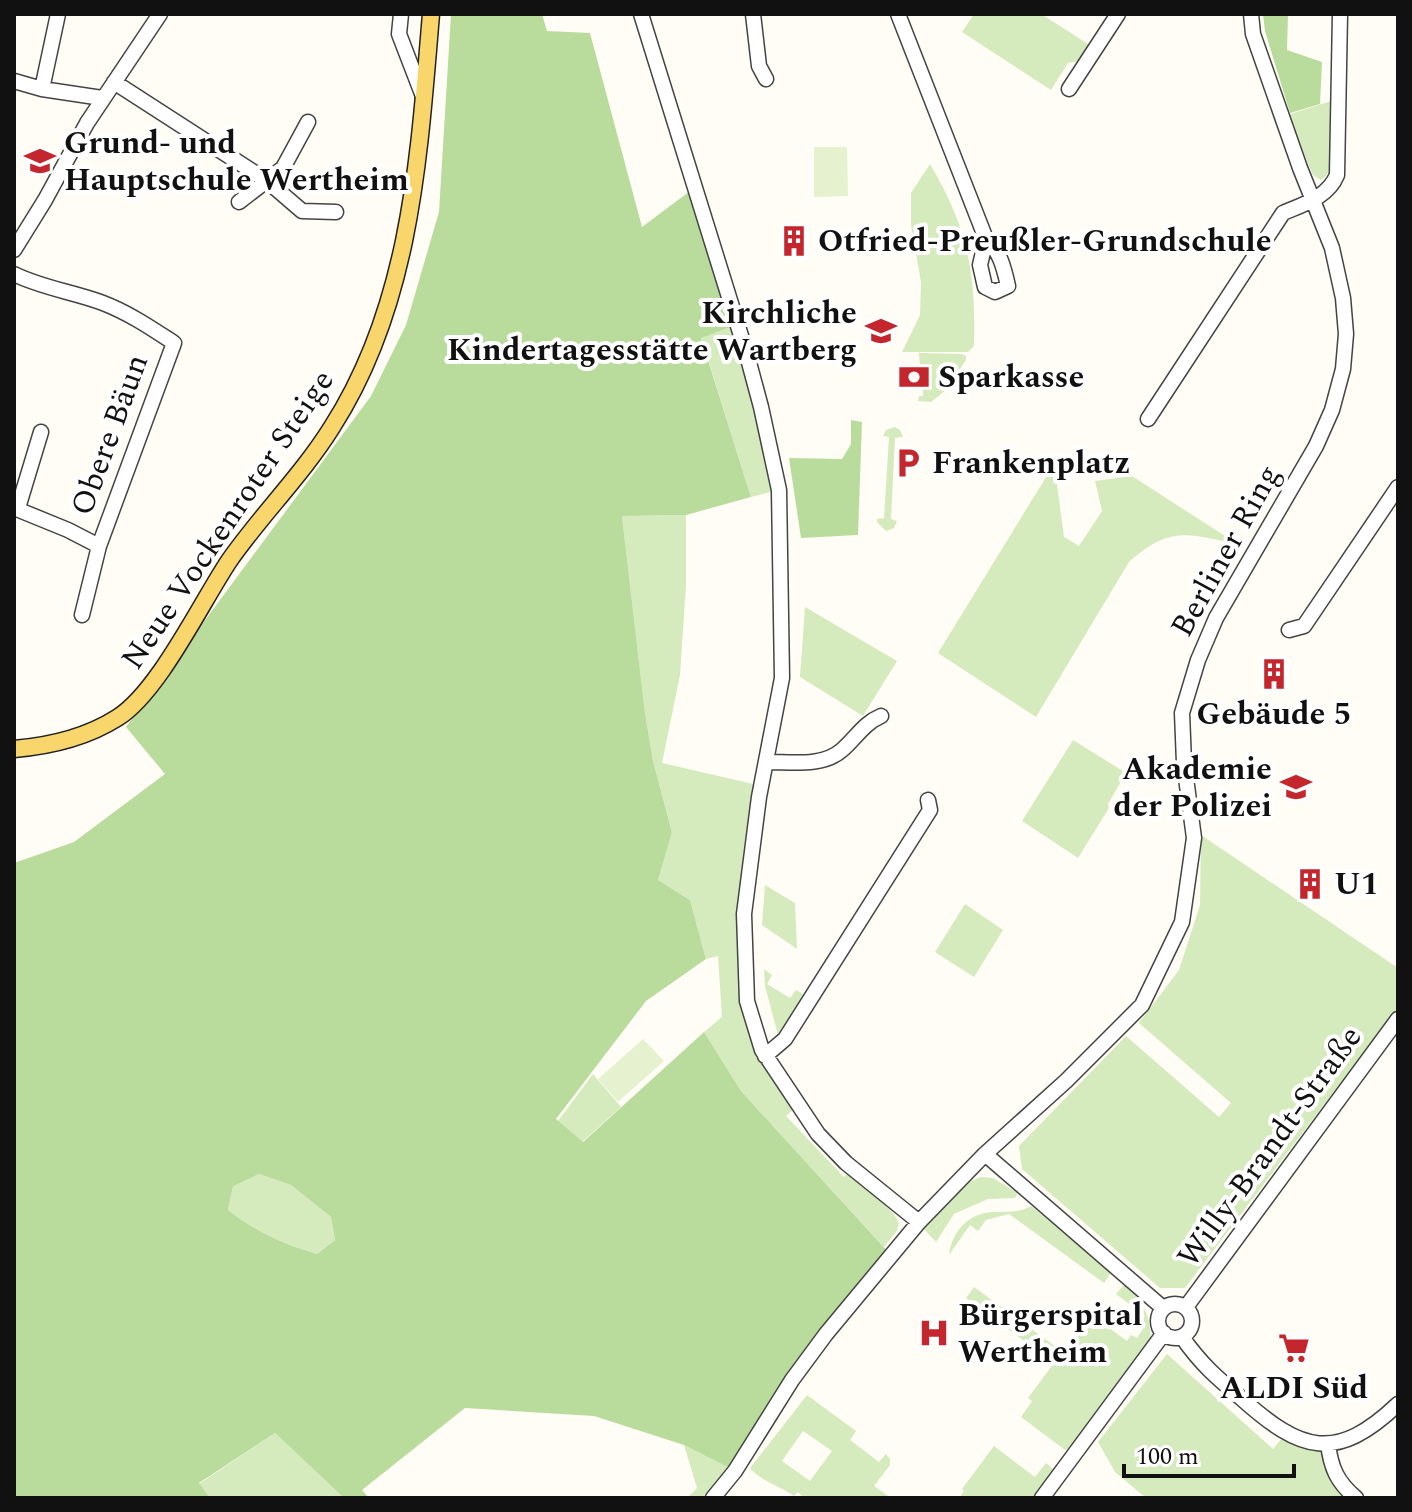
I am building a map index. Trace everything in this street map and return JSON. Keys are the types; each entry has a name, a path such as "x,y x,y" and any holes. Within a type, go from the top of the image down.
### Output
{"main road":[{"name":"Neue Vockenroter Steige","path":"14,749 70,739 118,718 137,701 158,675 230,560 332,428 354,391 393,291 408,224 431,14"}],"street":[{"path":"42,89 58,14"},
{"path":"14,250 102,98 160,14"},
{"name":"Neue Vockenroter Steige","path":"401,14 399,34 424,99"},
{"path":"641,14 747,355 779,490 782,678 759,797 744,914 747,1001 765,1056 818,1134 846,1163 919,1222"},
{"path":"753,14 759,66 766,79"},
{"path":"898,14 986,239"},
{"path":"1069,89 1118,14"},
{"name":"Berliner Ring","path":"713,1498 735,1471 792,1380 826,1334 919,1222 985,1154 1066,1081 1142,1005 1182,922 1194,838 1184,763 1182,713 1198,660 1216,618 1316,446 1332,410 1343,369 1346,334 1339,274 1253,34 1251,14"},
{"path":"1148,419 1283,213 1314,199 1333,185 1337,175 1340,14"},
{"path":"14,81 42,89 102,98"},
{"path":"114,82 266,180 302,211 336,212"},
{"path":"239,202 283,168 308,122"},
{"name":"Obere Bäun","path":"14,274 131,315 174,343 99,546 82,615"},
{"name":"Obere Bäun","path":"41,432 16,508 99,546"},
{"path":"1289,630 1304,626 1398,487"},
{"path":"767,762 830,759 870,721 881,716"},
{"path":"765,1056 781,1045 830,970 930,810 928,800"},
{"name":"Willy-Brandt-Straße","path":"1186,1307 1398,1019"},
{"path":"985,1154 1163,1308"},
{"path":"1175,1303 1186,1307 1193,1322 1190,1330 1182,1337 1174,1338 1164,1333 1158,1322 1163,1308 1175,1303"},
{"path":"1042,1498 1164,1333"},
{"path":"1182,1337 1199,1362 1264,1419 1300,1440 1340,1443 1374,1427 1398,1404"},
{"path":"1328,1444 1331,1467 1336,1477 1356,1498"}],"green space":[{"path":"451,14 542,14 547,31 590,33 642,227 690,191 733,326 701,338 751,497 686,515 622,516 645,713 653,761 672,832 658,880 690,900 706,959 646,1001 556,1119 583,1142 704,1032 741,1091 891,1255 826,1334 735,1471 684,1445 594,1416 465,1408 362,1490 369,1498 344,1498 275,1433 199,1483 210,1498 14,1498 14,863 74,842 165,774 126,727 371,396 406,325 439,212","holes":["259,1174 291,1185 331,1217 335,1240 317,1254 270,1236 228,1210 233,1186"]},
{"path":"974,14 1041,14 1096,49 1089,60 1068,63 1051,90 962,32"},
{"path":"1263,14 1288,14 1287,50 1322,62 1320,104 1290,113 1265,31"},
{"path":"1331,101 1333,156 1327,175 1321,180 1313,175 1287,115"},
{"path":"814,147 847,147 848,196 814,197"},
{"path":"930,164 953,209 967,252 974,320 974,346 968,352 902,352 920,315 921,282 911,225 911,193"},
{"path":"733,326 779,490 751,497 701,337"},
{"path":"919,353 966,356 946,390 931,402 918,401 919,396 923,396 923,370 920,369"},
{"path":"851,420 862,422 858,535 801,538 789,458 842,459 851,444"},
{"path":"895,427 903,437 895,438 891,519 897,521 894,528 886,531 877,522 877,519 884,518 889,437 883,436 886,430"},
{"path":"1132,476 1239,545 1193,536 1169,537 1129,562 1036,717 938,653 1046,477 1056,477 1064,537 1079,546 1102,511 1095,481"},
{"path":"686,515 686,585 680,675 662,763 762,786 745,921 747,989 752,1022 764,1063 793,1110 786,1116 844,1177 850,1171 894,1214 899,1223 897,1231 884,1247 741,1091 704,1032 722,1017 718,956 706,959 690,900 658,880 672,831 653,761 645,713 622,516"},
{"path":"805,607 897,661 863,716 800,677"},
{"path":"1073,740 1126,773 1108,804 1109,808 1078,858 1022,821"},
{"path":"1201,835 1398,968 1398,1007 1185,1288 1160,1288 1022,1169 1019,1146 1126,1036 1219,1117 1231,1103 1139,1023 1179,970 1200,905"},
{"path":"765,885 795,903 797,949 762,925"},
{"path":"965,904 1003,930 974,977 935,952"},
{"path":"764,969 772,975 767,984 790,998 796,990 803,994 778,1035 765,986"},
{"path":"643,1039 664,1061 618,1102 598,1079"},
{"path":"593,1074 621,1107 582,1142 558,1121"},
{"path":"259,1174 291,1185 331,1217 335,1240 317,1254 270,1236 228,1210 233,1185"},
{"path":"981,1177 993,1178 1018,1193 1015,1198 988,1199 954,1214 936,1242 923,1228 969,1182"},
{"path":"1031,1206 1111,1272 1104,1283 1009,1214 986,1220 978,1231 970,1225 949,1255 958,1231 970,1219 986,1213 1018,1211"},
{"path":"1124,1285 1145,1310 1151,1342 1070,1448 1065,1450 1021,1417 1032,1401 1028,1398 1054,1363 966,1298 974,1287 1063,1352 1091,1315 1127,1341 1131,1335 1137,1338 1144,1327 1140,1323 1145,1316 1116,1294"},
{"path":"1167,1354 1273,1449 1286,1433 1320,1444 1347,1490 1341,1498 1146,1498 1115,1472 1098,1442"},
{"path":"807,1395 856,1431 850,1440 879,1462 886,1454 890,1465 874,1486 891,1498 804,1498 798,1492 794,1496 750,1468","holes":["803,1431 832,1451 810,1481 782,1461"]},
{"path":"275,1433 344,1498 210,1498 199,1484"},
{"path":"684,1445 735,1471 713,1498 687,1498 697,1488"},
{"path":"994,1446 1035,1477 1046,1463 1053,1469 1033,1498 959,1498 964,1491 962,1489"}],"place":[{"name":"Grund- und Hauptschule Wertheim","path":"40,161"},
{"name":"Otfried-Preußler-Grundschule","path":"794,241"},
{"name":"Kirchliche Kindertagesstätte Wartberg","path":"881,331"},
{"name":"Sparkasse","path":"914,377"},
{"name":"Frankenplatz","path":"908,463"},
{"name":"Gebäude 5","path":"1274,674"},
{"name":"Akademie der Polizei","path":"1296,787"},
{"name":"U1","path":"1310,884"},
{"name":"Bürgerspital Wertheim","path":"934,1333"},
{"name":"ALDI Süd","path":"1294,1348"}]}
